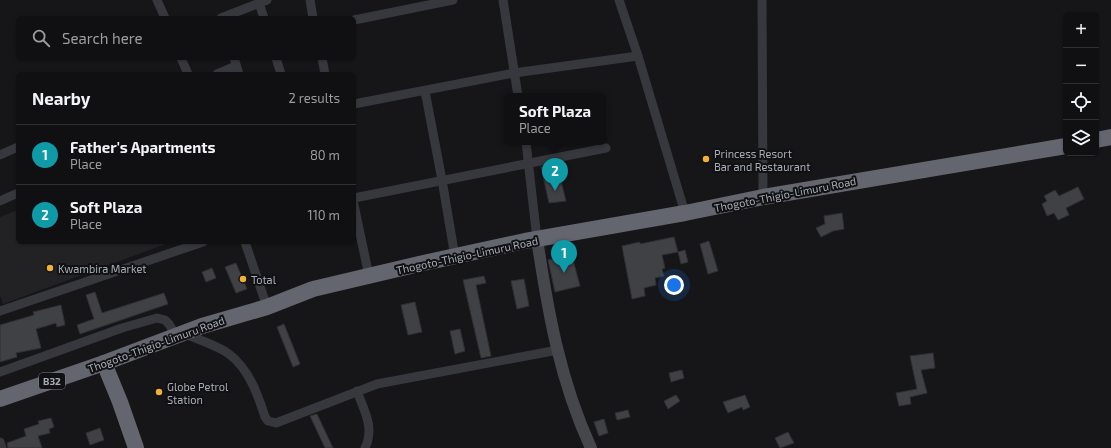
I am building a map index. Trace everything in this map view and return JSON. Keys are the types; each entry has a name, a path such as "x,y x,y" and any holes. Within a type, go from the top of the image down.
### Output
{"highway":[{"path":"1099,139 1111,137"},
{"name":"Thogoto-Thigio-Limuru Road","path":"0,399 104,363 180,334 267,307 313,290 369,276 537,239 685,213 763,197 1063,147"},
{"path":"104,363 120,402 136,448"}],"street":[{"path":"157,0 164,16"},
{"path":"310,0 313,16"},
{"path":"356,20 453,0"},
{"path":"503,0 517,93"},
{"path":"619,0 638,56 685,213"},
{"path":"762,0 763,197"},
{"path":"226,16 263,2 264,16"},
{"path":"356,104 514,73 638,56"},
{"path":"182,60 185,72"},
{"path":"277,60 280,72"},
{"path":"322,60 325,72"},
{"path":"222,72 236,66"},
{"path":"424,91 442,180 455,257"},
{"path":"527,145 530,163 537,239 547,304 569,394 591,448"},
{"path":"0,154 16,148"},
{"path":"356,198 606,148"},
{"path":"0,201 16,194"},
{"path":"356,214 369,276"},
{"path":"0,312 197,244"},
{"path":"247,244 267,307"},
{"path":"0,372 122,328 157,318 165,320 180,334 228,353 254,386 265,418 268,421 280,422 357,391 410,377 558,350"},
{"path":"357,391 370,427 370,434 365,448"},
{"path":"0,442 2,448"}],"shaded area":[{"name":"Kwambira Market","path":"16,211 16,244 166,244 3,304 0,295 0,217"}],"building":[{"path":"559,163 559,173 566,201 549,203 541,167"},
{"path":"1078,187 1084,199 1066,208 1069,215 1058,220 1054,213 1047,216 1042,204 1047,201 1044,196 1055,190 1059,196"},
{"path":"842,213 844,229 833,231 821,237 816,228 825,224 824,216"},
{"path":"674,237 678,252 662,255 665,268 662,269 664,276 655,278 656,285 644,288 645,296 632,299 622,246"},
{"path":"709,241 718,271 708,274 700,244"},
{"path":"685,250 688,262 681,264 678,252"},
{"path":"572,256 580,286 555,292 548,260"},
{"path":"236,263 247,289 236,293 225,267"},
{"path":"212,268 216,278 206,282 202,272"},
{"path":"484,276 486,283 476,285 491,356 481,358 463,280"},
{"path":"524,279 529,306 517,309 511,281"},
{"path":"95,292 102,313 164,293 168,304 80,334 77,325 94,319 86,295"},
{"path":"415,302 422,332 408,335 401,305"},
{"path":"61,305 65,325 57,327 56,323 36,329 41,348 16,353 17,357 0,362 0,325 34,315 33,312"},
{"path":"284,324 300,364 293,367 277,327"},
{"path":"460,329 465,351 455,354 450,331"},
{"path":"933,353 935,368 921,370 927,393 910,397 911,404 899,406 896,393 917,389 910,356"},
{"path":"682,370 684,378 671,382 669,373"},
{"path":"676,395 680,401 668,409 664,401"},
{"path":"745,395 750,407 743,410 742,407 728,413 723,402"},
{"path":"628,410 630,417 617,420 615,413"},
{"path":"317,414 333,448 325,448 310,416"},
{"path":"51,418 54,427 49,429 50,433 38,436 42,448 8,448 7,443 26,436 24,429 39,424 38,421"},
{"path":"604,419 608,433 599,436 594,422"},
{"path":"100,428 104,440 90,445 86,433"},
{"path":"788,432 794,443 780,448 775,438"}],"place":[{"name":"Princess Resort Bar and Restaurant","path":"706,159"},
{"name":"Soft Plaza","path":"555,191"},
{"name":"Kwambira Market","path":"50,268"},
{"name":"Father's Apartments","path":"564,273"},
{"name":"Total","path":"243,279"},
{"name":"Globe Petrol Station","path":"159,392"}]}
